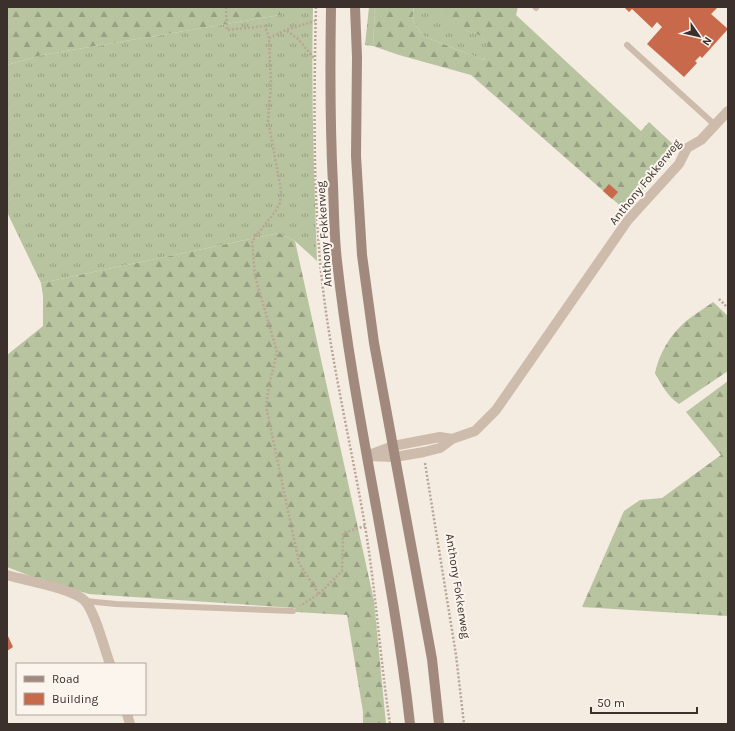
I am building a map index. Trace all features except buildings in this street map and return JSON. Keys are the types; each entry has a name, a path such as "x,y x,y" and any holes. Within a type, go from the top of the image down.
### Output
{"main road":[{"name":"Anthony Fokkerweg","path":"331,7 330,59 332,159 337,260 349,348 404,664 410,724"},
{"path":"356,7 356,156 362,255 374,343 432,659 439,724"}],"street":[{"name":"Anthony Fokkerweg","path":"367,456 395,456 440,448 452,439 474,431 496,410 628,220 679,164 687,148 701,140 728,111"},
{"name":"Anthony Fokkerweg","path":"367,456 393,446 440,437 452,439"},
{"path":"7,575 73,593 85,601 93,616 110,663"}],"lane":[{"path":"627,45 715,125"},
{"path":"85,601 116,604 292,611"}],"path":[{"path":"226,7 227,30 265,26 269,38 271,85 268,120 281,190 280,203 275,212 252,240 255,276 277,352 266,406 299,563 318,594"},
{"path":"269,38 286,30 315,21"},
{"path":"286,30 298,39 314,59"},
{"path":"719,299 728,308"},
{"name":"Anthony Fokkerweg","path":"424,452 456,655 464,724"},
{"path":"292,611 318,594 342,571 343,533 365,526"}],"green space":[{"path":"7,7 280,7 280,15 42,55 7,65"},
{"path":"280,7 313,7 312,39 314,166 317,261 295,241 279,233 41,283 7,212 7,65 42,55 280,15"},
{"path":"369,7 375,7 373,46 365,45"},
{"path":"375,7 414,7 412,20 423,36 484,60 488,47 482,36 456,26 450,22 442,13 441,7 518,7 516,15 641,131 649,122 676,147 677,151 625,210 471,75 399,55 373,46"},
{"path":"414,7 441,7 441,11 465,30 482,36 489,47 484,60 423,36 412,20"},
{"path":"279,233 295,241 374,601 386,724 363,724 363,712 347,615 296,612 295,608 89,594 38,579 7,567 7,355 43,326 43,296 41,283"},
{"path":"713,302 728,316 728,371 679,404 668,394 655,373 659,359 666,345 680,327 688,319"},
{"path":"728,381 728,616 582,607 624,511 640,500 662,498 721,455 686,412"}]}
